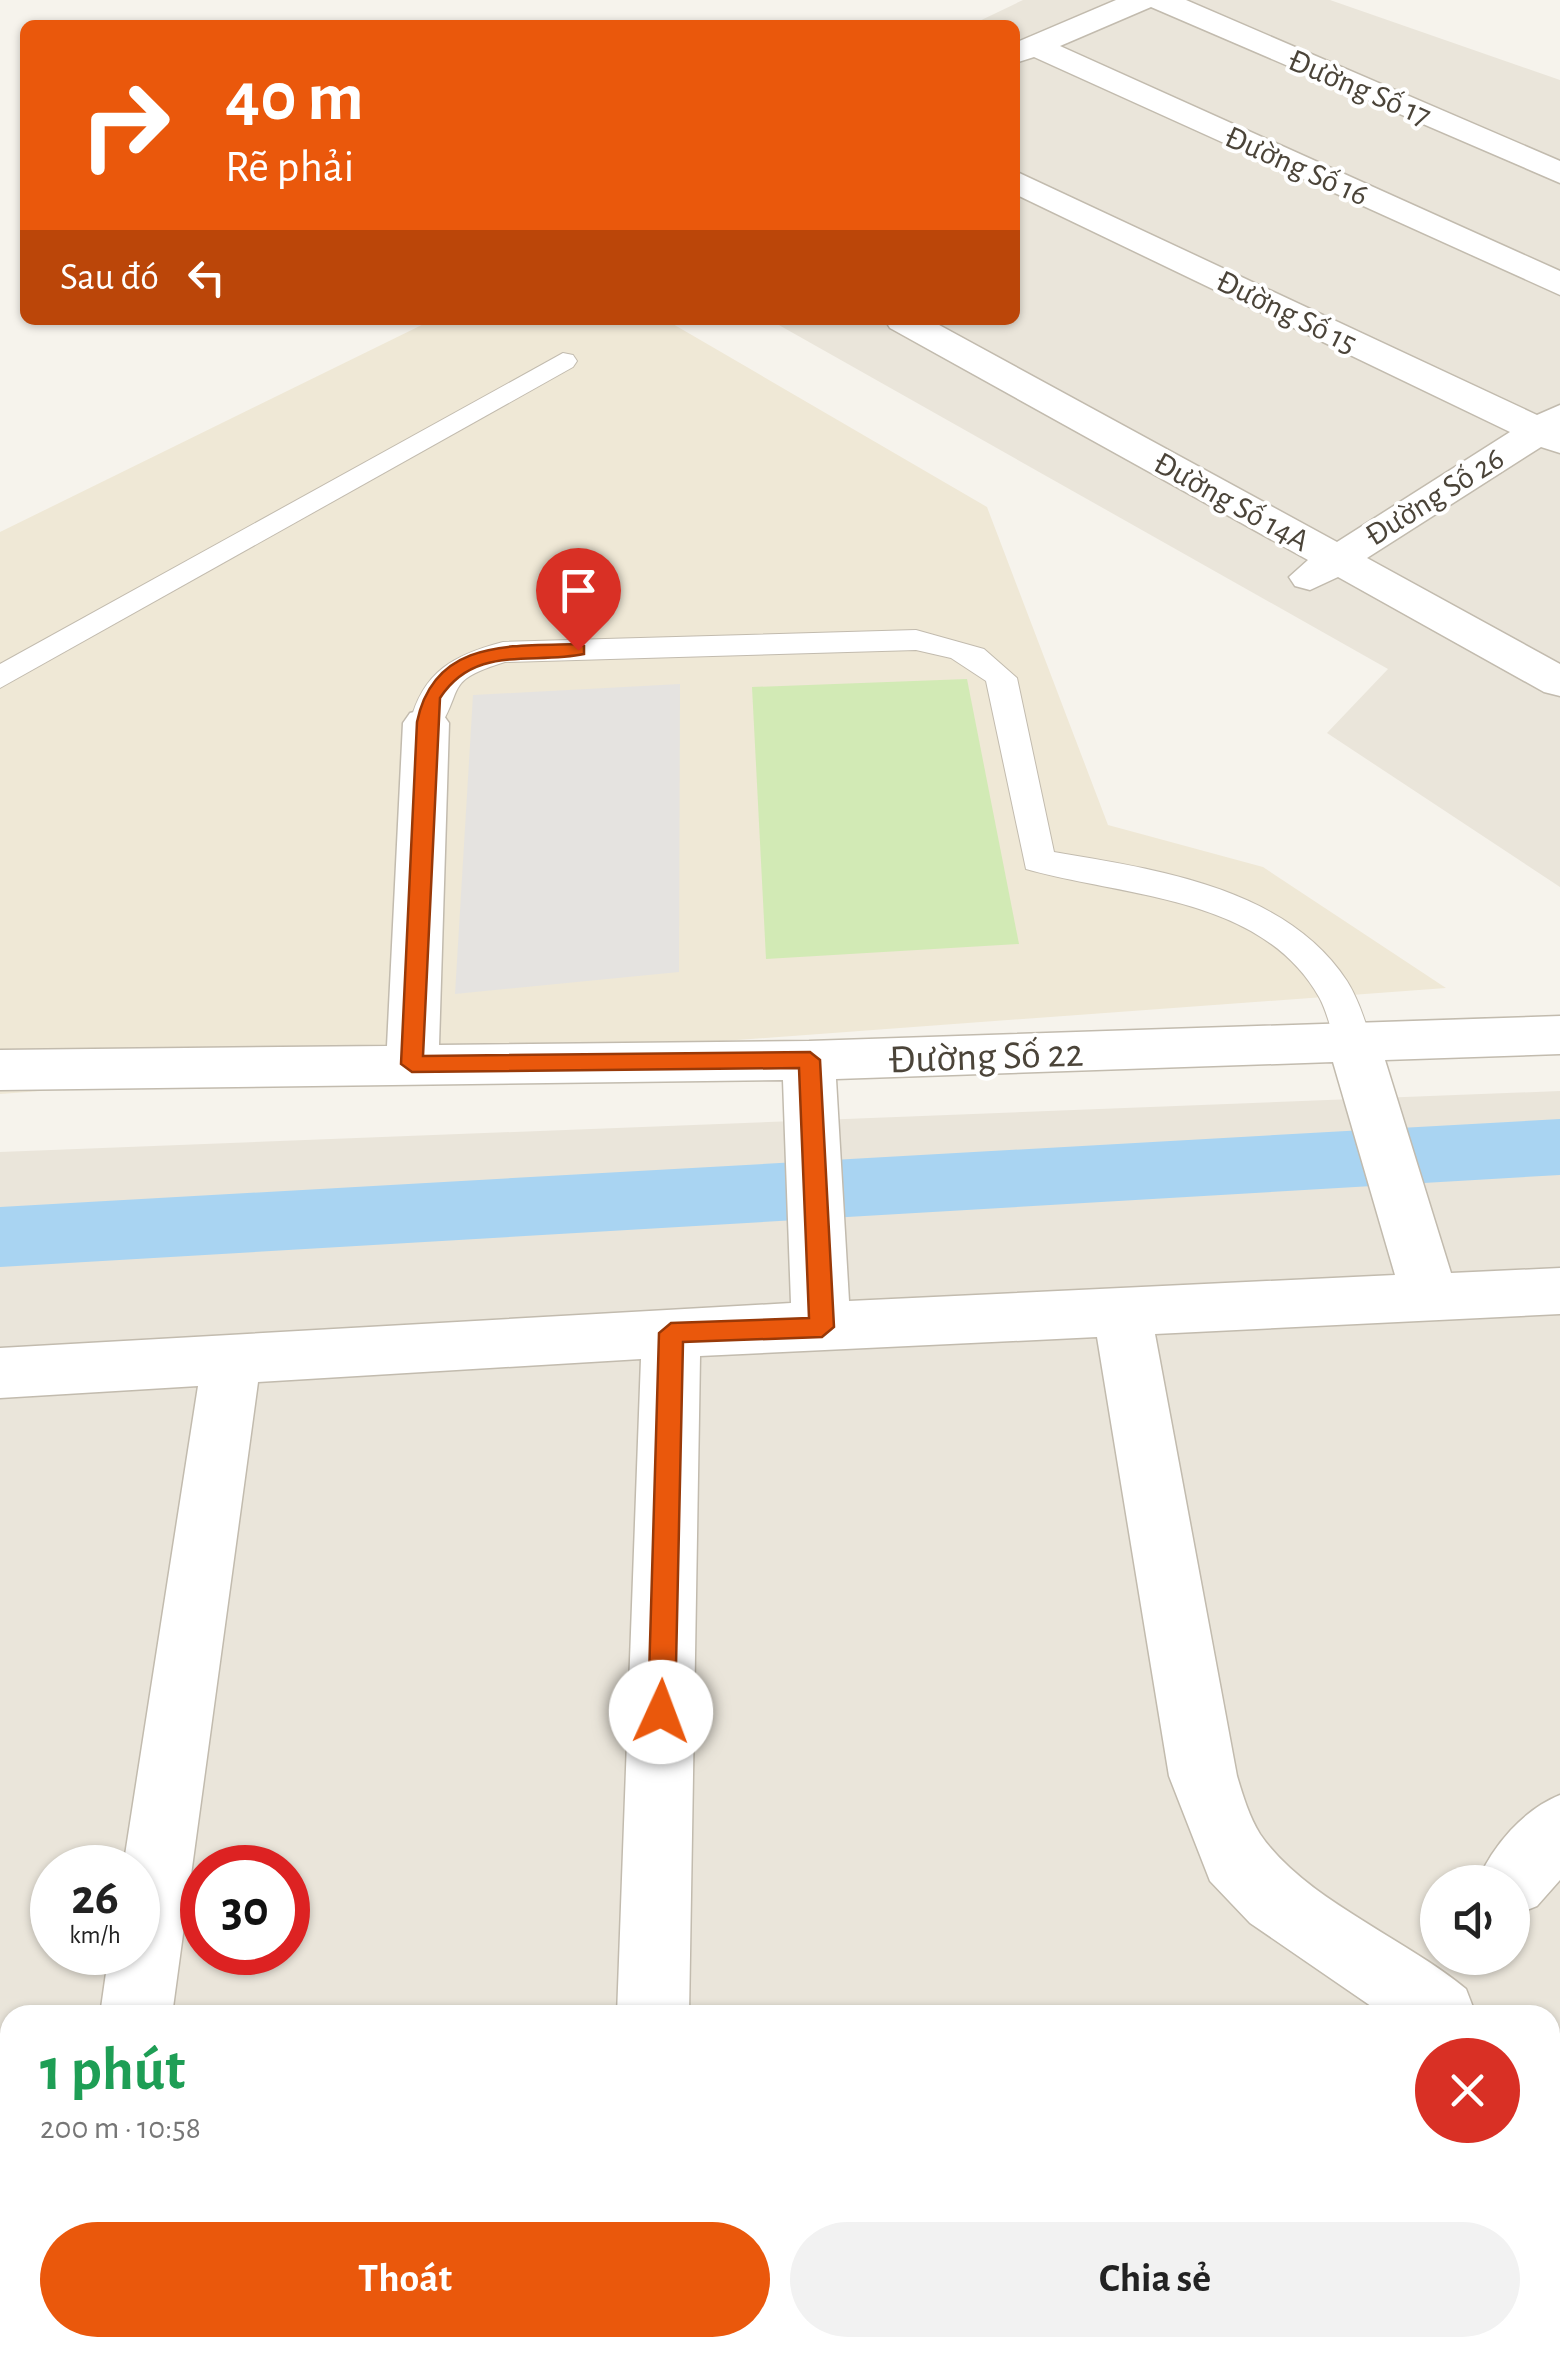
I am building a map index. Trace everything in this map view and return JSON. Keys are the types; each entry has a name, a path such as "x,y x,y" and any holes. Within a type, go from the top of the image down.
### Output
{"street":[{"path":"1025,50 1142,0"},
{"name":"Đường Số 17","path":"1160,0 1560,174"},
{"name":"Đường Số 16","path":"1025,50 1560,284"},
{"name":"Đường Số 15","path":"1020,183 1553,430"},
{"name":"Đường Số 14A","path":"911,325 1322,568 1560,682"},
{"name":"Đường Số 26","path":"1322,568 1553,430"},
{"path":"412,1064 426,722"},
{"name":"Đường Số 22","path":"0,1070 810,1060 1360,1066 1560,1035"},
{"path":"810,1060 820,1314"},
{"path":"1360,1066 1430,1298"},
{"path":"0,1373 671,1333 820,1314 1122,1314 1560,1291"},
{"path":"1122,1314 1204,1776 1219,1827 1251,1878 1423,1995"},
{"path":"653,2005 671,1333"},
{"path":"137,2005 232,1359"},
{"path":"1527,1865 1560,1828"}],"lane":[{"path":"0,678 563,360"},
{"path":"426,722 431,698 445,677 470,662 503,652 916,640 951,645 981,657 1002,678 1038,861 1151,881 1262,926 1300,953 1332,987 1360,1066"}],"shaded area":[{"path":"1023,0 1330,0 1560,80 1560,887 1327,733 1388,669 779,325 1020,325 1020,20 981,20"},
{"path":"422,325 675,325 987,507 1108,825 1263,867 1446,988 0,1094 0,532"},
{"path":"680,684 679,972 455,994 473,695"},
{"path":"1560,1091 1560,2005 0,2005 0,1152"}],"green space":[{"path":"967,679 1019,944 766,959 752,687"}],"waterway":[{"path":"0,1237 1560,1147"}],"route":[{"path":"578,650 503,652 470,662 445,677 431,698 426,722 412,1064 810,1060 822,1327 671,1333 661,1712"}]}
